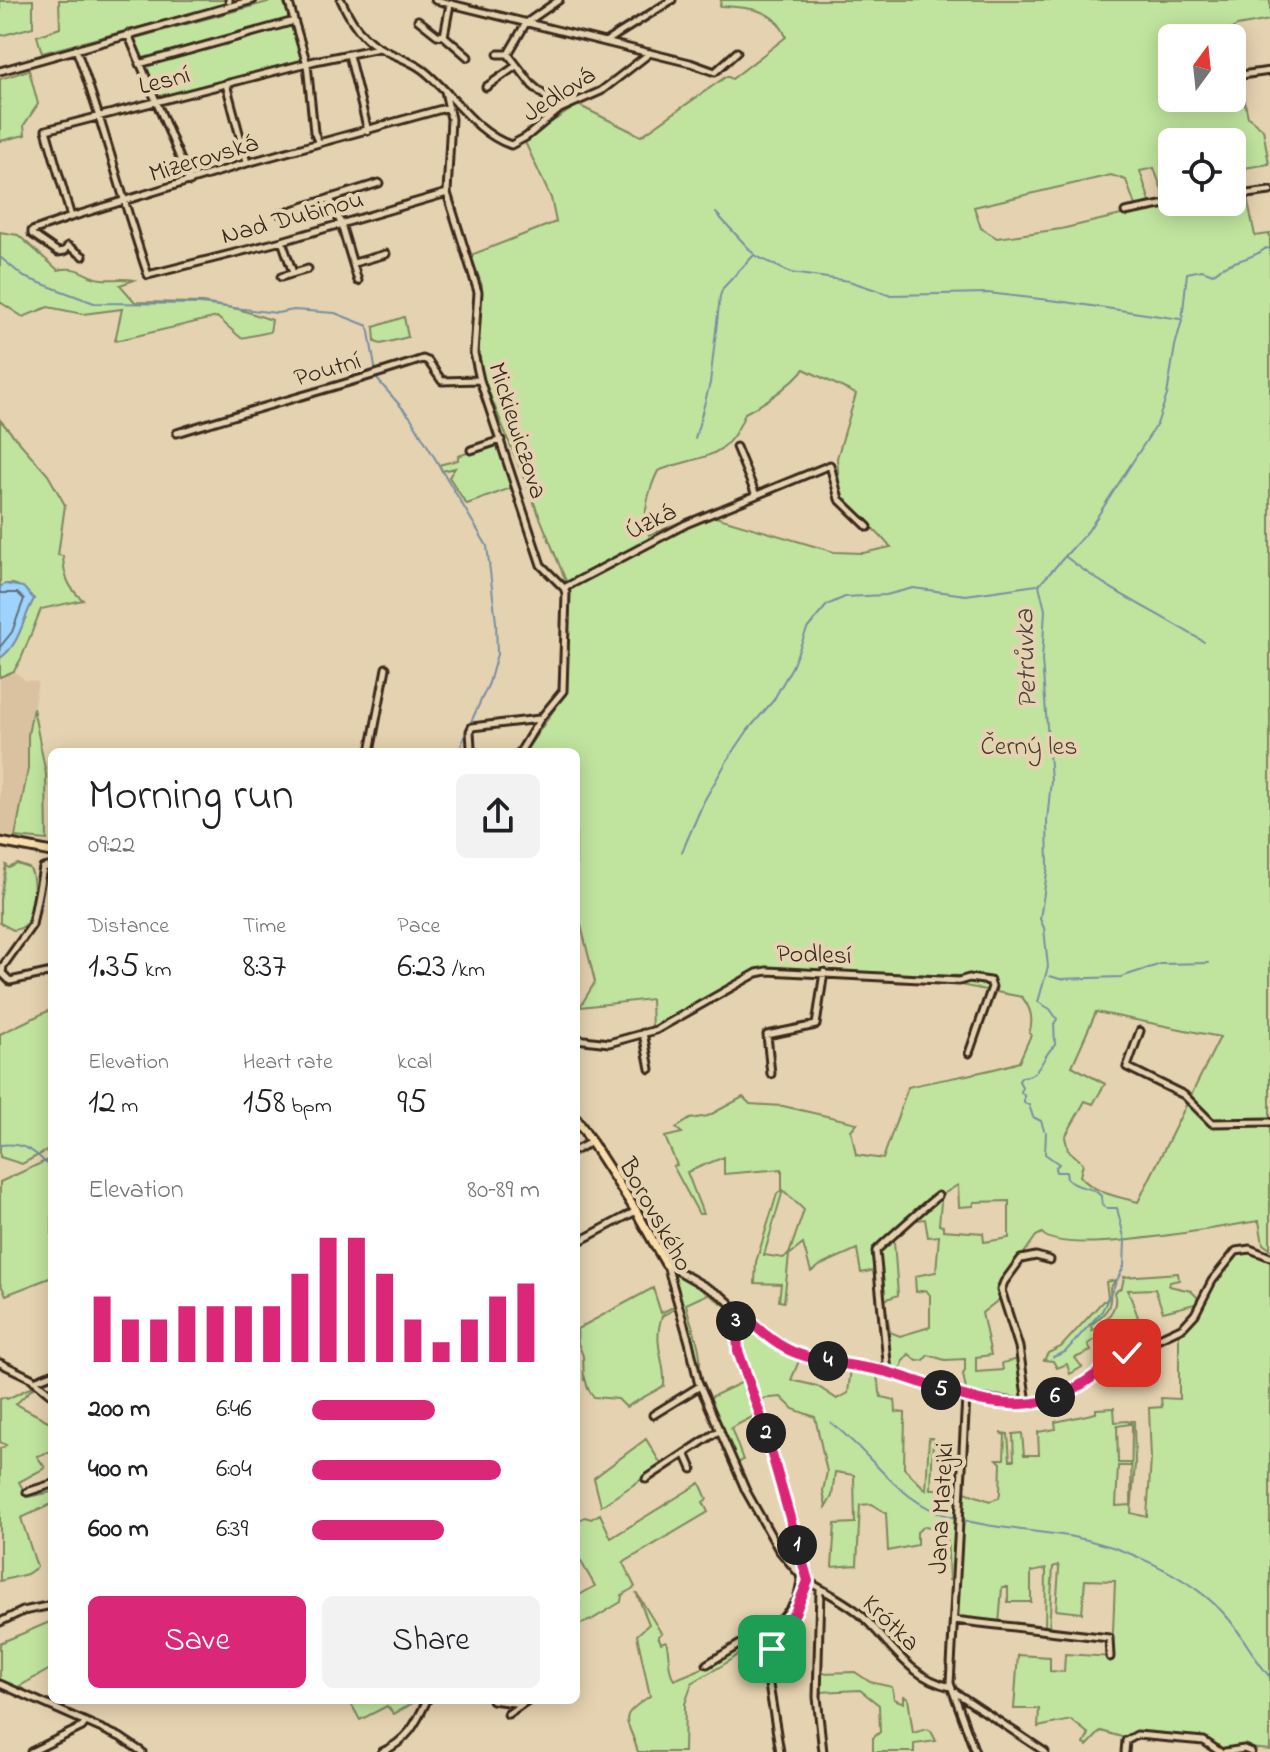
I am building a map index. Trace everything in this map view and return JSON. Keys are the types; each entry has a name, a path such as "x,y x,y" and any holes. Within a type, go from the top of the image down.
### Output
{"main road":[{"path":"0,842 48,851"},
{"name":"Borovského","path":"580,1124 666,1264"}],"street":[{"path":"0,71 253,0"},
{"path":"288,0 307,64 314,132 319,143"},
{"path":"341,0 355,26 379,48 420,68 448,93"},
{"path":"435,0 715,72 737,52"},
{"path":"508,54 526,23 559,0"},
{"path":"605,42 672,0"},
{"path":"444,36 450,4"},
{"path":"418,20 437,35 444,36 468,57"},
{"path":"139,64 294,21"},
{"path":"128,34 190,182"},
{"name":"Lesní","path":"71,217 46,130 379,48"},
{"path":"76,49 101,116 124,201"},
{"name":"Jedlová","path":"448,93 488,134 511,145 526,137 560,109 601,91 650,53"},
{"path":"498,54 508,54"},
{"path":"508,54 532,85 560,109"},
{"path":"349,55 368,131"},
{"path":"486,87 516,66"},
{"path":"1246,74 1270,71"},
{"path":"226,84 247,163"},
{"name":"Mickiewiczova","path":"448,93 451,119 447,193 478,292 474,353 480,380 541,565 564,588"},
{"name":"Mizerovská","path":"83,256 68,246 65,251 58,252 32,234 36,228 247,163 449,107"},
{"path":"280,214 379,183"},
{"path":"1246,194 1270,191"},
{"name":"Nad Dubinou","path":"124,201 148,275 282,241 447,193"},
{"path":"330,198 358,281"},
{"path":"1125,212 1158,206"},
{"path":"282,241 293,273"},
{"path":"354,263 386,254"},
{"path":"281,277 308,269"},
{"name":"Poutní","path":"177,433 423,359 428,361 442,381 480,380"},
{"path":"471,450 501,440"},
{"path":"736,447 756,495"},
{"name":"Úzká","path":"564,588 655,539 830,465 839,499 868,527"},
{"path":"522,748 540,719 563,691 564,588"},
{"path":"371,748 386,668"},
{"path":"471,747 472,727 540,719"},
{"path":"48,867 43,868 32,925 3,966 2,973 10,981 48,973"},
{"path":"771,1074 767,1035 816,1025 824,972"},
{"name":"Podlesí","path":"580,1039 609,1043 656,1030 757,973 824,972 990,981 991,991 969,1053"},
{"path":"1140,1031 1127,1067 1184,1095 1212,1123 1270,1122"},
{"path":"643,1033 650,1069"},
{"name":"Borovského","path":"580,1148 592,1141"},
{"path":"888,1372 876,1251 881,1243 913,1220 938,1196"},
{"path":"580,1241 636,1211"},
{"path":"673,1272 683,1273 722,1296 764,1334 790,1350 888,1372 966,1397 1027,1403 1049,1400 1071,1392 1127,1353 1183,1327 1195,1314 1212,1281 1236,1251 1250,1249 1270,1257"},
{"path":"1027,1403 1019,1347 1001,1290 1021,1259 1036,1256 1050,1260"},
{"name":"Borovského","path":"666,1264 673,1272 700,1386 746,1491 779,1550 800,1575 801,1581 797,1600 782,1619 707,1664"},
{"path":"738,1310 738,1351 766,1433 808,1581 795,1613 777,1631 773,1641 769,1685 780,1752"},
{"path":"0,1363 48,1392"},
{"path":"34,1381 48,1376"},
{"path":"653,1415 700,1386"},
{"name":"Jana Matejki","path":"952,1689 966,1397"},
{"path":"646,1479 720,1430"},
{"path":"685,1453 692,1469"},
{"path":"27,1492 48,1485"},
{"name":"Krótka","path":"808,1581 858,1612 882,1635 902,1661 919,1674 952,1689"},
{"path":"820,1589 817,1697 823,1752"},
{"path":"0,1622 23,1611 48,1606"},
{"path":"954,1620 1109,1638 1110,1657"},
{"path":"0,1684 120,1737 142,1752"},
{"path":"0,1694 10,1689"},
{"path":"952,1689 975,1752"},
{"path":"952,1689 1045,1752"},
{"path":"382,1752 409,1735 425,1704"},
{"path":"508,1714 522,1704"},
{"path":"31,1752 85,1723"},
{"path":"1125,1752 1126,1741 1137,1735 1204,1741 1223,1752 1244,1749 1251,1752"}],"shaded area":[{"path":"14,671 25,680 38,682 28,735 28,769 15,837 0,835 0,677"}],"green space":[{"path":"33,0 33,27 0,36 0,1"},
{"path":"59,0 230,0 230,3 42,53 37,36 60,28"},
{"path":"275,0 285,0 290,19 140,60 132,39"},
{"name":"Černý les","path":"721,0 1270,0 1270,20 1246,24 1158,24 1158,112 1246,112 1246,108 1248,117 1263,129 1269,164 1246,168 1246,128 1158,128 1158,179 1154,168 1140,171 1151,205 1136,208 1126,180 1111,175 974,207 981,228 997,238 1061,229 1158,206 1158,216 1246,216 1247,197 1255,236 1270,234 1270,1249 1263,1244 1259,1221 1110,1242 1056,1240 1042,1233 1036,1236 1004,1282 1001,1298 982,1313 991,1355 976,1357 976,1372 1003,1370 1002,1363 1019,1359 1026,1399 967,1395 963,1374 965,1359 945,1360 928,1355 924,1360 917,1361 909,1354 903,1361 900,1373 890,1370 877,1254 879,1247 888,1240 894,1241 898,1295 884,1300 890,1332 900,1336 930,1327 930,1295 926,1290 916,1292 915,1276 936,1272 939,1236 928,1237 925,1219 917,1220 927,1206 875,1247 875,1270 861,1273 857,1249 811,1272 803,1244 789,1255 784,1302 779,1301 781,1284 755,1283 756,1262 777,1194 782,1190 782,1169 724,1174 724,1157 687,1172 703,1214 699,1214 673,1166 677,1165 665,1137 682,1133 676,1128 690,1119 708,1116 743,1097 750,1104 783,1106 857,1123 851,1130 856,1155 883,1159 908,1087 1019,1062 1031,1035 1031,1014 1022,997 960,985 961,976 765,969 652,1031 651,999 580,1007 595,982 580,921 580,748 528,748 564,695 570,591 483,378 478,345 482,286 471,255 556,222 551,198 524,140 578,105 641,136 727,76 732,79 786,37 775,20 759,11 720,6","holes":["804,369 856,394 837,458 840,495 891,547 863,553 834,552 702,513 649,535 647,503 658,471 720,449 738,429 745,413 777,394","1096,1012 1220,1037 1138,1202 1099,1190 1086,1182 1080,1176 1083,1163 1068,1150 1065,1137 1085,1101 1093,1104 1105,1084 1072,1066","958,1185 959,1207 973,1206 974,1202 1009,1201 1009,1238 984,1242 983,1233 943,1230 943,1226 939,1225 941,1202 937,1198","783,1190 804,1210 789,1254 783,1258 764,1255"]},
{"path":"292,26 303,62 155,98 143,67"},
{"path":"29,70 38,104 24,125 25,135 0,141 0,79"},
{"path":"0,232 18,235 58,270 77,270 101,279 134,280 120,285 135,302 202,303 238,309 272,320 270,332 241,338 217,317 115,341 122,309 83,314 48,307 23,317 0,302"},
{"path":"404,317 408,337 381,344 375,342 374,327"},
{"path":"0,420 48,475 65,505 58,555 63,556 70,586 83,600 41,609 14,671 0,677 0,658 12,646 34,599 14,584 0,587"},
{"path":"499,443 514,487 467,504 449,477 455,468 442,471 439,465"},
{"path":"33,708 46,774 47,840 15,837 28,769 28,735"},
{"path":"17,864 29,868 33,879 33,896 28,920 22,927 13,930 0,923 0,899 6,865 9,868"},
{"path":"48,1011 48,1150 22,1164 0,1157 0,1034"},
{"path":"48,1160 48,1279 6,1295 0,1283 0,1182"},
{"path":"1249,1252 1270,1261 1270,1750 1249,1748 1222,1751 1204,1739 1135,1734 1125,1738 1101,1731 1087,1746 1084,1744 1089,1734 1071,1720 1038,1727 1039,1709 1014,1709 1018,1655 1050,1657 1050,1671 1064,1672 1065,1654 1112,1657 1115,1581 1085,1580 1082,1613 1056,1610 1059,1569 1058,1565 1053,1567 1049,1629 1045,1629 1046,1569 1031,1572 1031,1602 1008,1602 1008,1587 1002,1587 999,1625 957,1618 965,1457 965,1492 990,1501 999,1498 1000,1493 1001,1463 997,1459 1004,1459 1005,1435 1000,1433 1008,1434 1010,1460 1014,1460 1013,1434 1022,1433 1024,1455 1039,1455 1038,1432 1056,1429 1055,1422 1096,1413 1096,1409 1114,1408 1115,1422 1128,1421 1130,1424 1117,1426 1118,1463 1131,1463 1131,1466 1118,1466 1116,1506 1131,1505 1132,1425 1131,1421 1134,1421 1135,1464 1131,1513 1147,1517 1151,1459 1149,1408 1162,1407 1161,1398 1179,1399 1179,1334 1192,1323 1223,1269 1239,1255"},
{"path":"672,1269 711,1292 736,1313 708,1294 686,1304 699,1349 698,1375"},
{"path":"1178,1273 1179,1280 1170,1282 1169,1286 1191,1291 1198,1298 1195,1304 1163,1312 1155,1289 1128,1290 1138,1317 1129,1322 1131,1328 1112,1340 1107,1332 1088,1344 1091,1351 1075,1358 1082,1367 1070,1374 1067,1364 1057,1368 1053,1361 1044,1360 1106,1301 1106,1282 1116,1280 1110,1288 1107,1309 1091,1325 1092,1331 1113,1310 1114,1293 1122,1287 1124,1277"},
{"path":"653,1288 661,1313 678,1307 662,1316 659,1327 664,1386 626,1407 618,1399 594,1397 585,1378 584,1381 580,1327"},
{"path":"740,1315 780,1348 801,1356 791,1380 817,1386 837,1399 848,1393 851,1368 876,1372 881,1397 895,1400 896,1412 905,1413 904,1468 926,1490 929,1438 933,1438 931,1489 959,1489 954,1582 949,1580 947,1530 925,1526 917,1532 917,1545 888,1551 886,1513 872,1504 860,1505 857,1565 832,1567 835,1524 855,1523 854,1475 835,1472 832,1496 826,1507 823,1491 827,1472 815,1417 793,1409 781,1397 758,1399 739,1349"},
{"path":"747,1380 758,1414 731,1428 743,1460 736,1464 707,1399"},
{"path":"36,1385 16,1404 48,1421 48,1452 37,1456 45,1468 19,1482 27,1497 48,1493 48,1506 21,1518 37,1567 27,1574 0,1581 0,1449 6,1445 0,1442 0,1399 7,1399"},
{"path":"646,1439 662,1466 601,1506 594,1478"},
{"path":"700,1483 707,1499 703,1502 708,1512 623,1563 635,1587 622,1595 621,1602 580,1624 580,1595 595,1586 580,1560 580,1520 600,1514 611,1538"},
{"path":"636,1592 662,1633 658,1636 661,1643 666,1641 674,1680 703,1668 776,1624 775,1629 692,1683 685,1704 684,1752 638,1752 628,1725 628,1715 650,1696 637,1635 649,1624"},
{"path":"48,1623 48,1670 16,1688 0,1680 0,1643"},
{"path":"855,1672 870,1682 892,1687 894,1699 904,1703 904,1696 908,1698 913,1733 927,1729 936,1741 914,1744 914,1752 873,1752 873,1738 880,1732 879,1705 860,1690 820,1692 820,1673"},
{"path":"351,1704 411,1704 394,1714 387,1706 360,1720"}],"water":[{"path":"5,584 23,587 34,599 12,646 0,658 0,587"}],"waterway":[{"path":"716,213 753,253"},
{"name":"Petrůvka","path":"1044,1130 1041,1121 1033,1117 1029,1105 1024,1103 1019,1081 1021,1077 1033,1074 1055,1045 1054,1024 1057,1019 1050,1009 1038,1002 1048,967 1044,928 1040,919 1048,866 1047,821 1051,780 1042,660 1045,610 1039,585 1088,531 1157,424 1167,395 1182,320 1187,273 1202,270 1213,274 1266,248 1270,249"},
{"path":"695,439 710,383 720,296 723,288 754,255 791,273 849,281 891,295 988,293 1180,319"},
{"path":"0,257 24,277 94,303 200,304 277,313 294,310 335,313 368,326 377,379 411,418 487,546 497,654 489,683 461,748"},
{"path":"1066,557 1116,591 1204,642"},
{"path":"682,852 704,801 727,761 773,701 792,667 807,629 827,605 845,597 886,595 913,588 966,595 1037,585"},
{"path":"1050,976 1060,979 1121,977 1161,964 1209,963"},
{"path":"1046,1132 1045,1154 1059,1164 1056,1172 1066,1172 1067,1179 1072,1183 1094,1190 1101,1196 1106,1208 1117,1208 1125,1241 1124,1266 1102,1311 1065,1352 1053,1357"},
{"path":"0,1145 16,1145 29,1150 48,1166"},
{"path":"831,1423 907,1494 937,1512 986,1525 1089,1540 1133,1555 1176,1576 1228,1618 1270,1677"}],"route":[{"path":"772,1649 774,1635 795,1613 808,1581 763,1423 738,1351 738,1310 773,1341 797,1353 888,1372 951,1394 1008,1403 1038,1402 1071,1392 1127,1353"}]}
